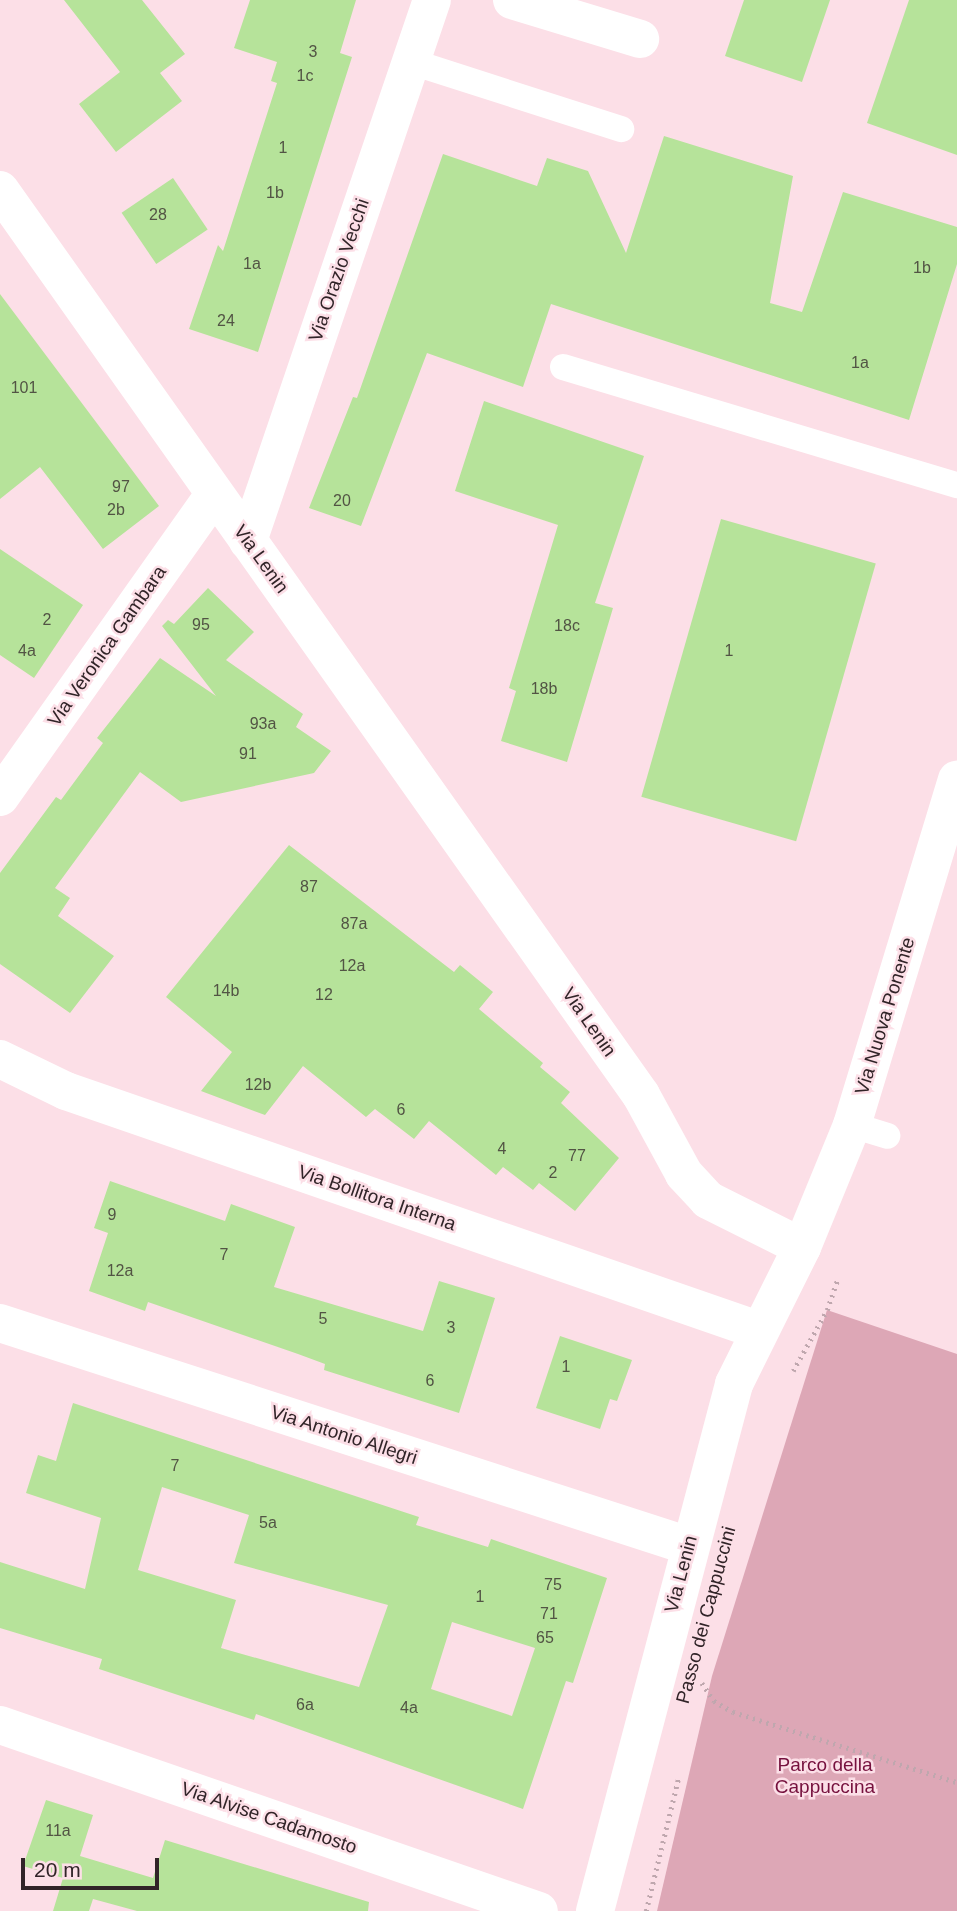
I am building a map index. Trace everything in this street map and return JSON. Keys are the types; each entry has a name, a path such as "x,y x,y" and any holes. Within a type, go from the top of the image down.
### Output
{"street":[{"name":"Via Orazio Vecchi","path":"248,541 409,61 432,0"},
{"path":"512,0 640,39"},
{"name":"Via Lenin","path":"0,190 640,1095 684,1174 708,1200 802,1247 758,1330 734,1384 689,1546 595,1911"},
{"name":"Via Veronica Gambara","path":"0,797 214,495"},
{"name":"Via Nuova Ponente","path":"802,1247 869,1130 957,780"},
{"name":"Via Bollitora Interna","path":"0,1059 66,1091 758,1330"},
{"name":"Via Antonio Allegri","path":"0,1323 689,1546"},
{"name":"Via Alvise Cadamosto","path":"0,1725 539,1911"}],"lane":[{"path":"409,61 621,130"},
{"path":"563,367 957,485"}],"path":[{"path":"787,1382 814,1334"},
{"name":"Passo dei Cappuccini","path":"699,1696 705,1671"},
{"path":"702,1683 714,1701 733,1712 957,1783"},
{"path":"646,1911 682,1763"}],"green space":[{"name":"Parco della Cappuccina","path":"827,1310 957,1354 957,1911 657,1911 712,1676"}],"building":[{"path":"64,0 142,0 185,54 160,73 182,101 116,152 79,104 120,72"},
{"path":"250,0 356,0 340,53 352,57 258,352 189,329 218,245 223,251 277,83 271,81 277,62 234,48"},
{"path":"744,0 830,0 802,82 725,56"},
{"path":"909,0 957,0 957,155 867,123"},
{"path":"664,136 793,176 770,303 802,312 843,192 957,227 957,264 909,420 551,304 523,387 427,353 361,526 309,508 353,397 357,398 443,154 537,186 547,158 588,171 626,253"},
{"path":"173,178 208,229 156,264 122,213"},
{"path":"0,294 159,506 103,549 40,467 0,499"},
{"path":"484,401 644,456 595,603 613,608 567,762 501,741 516,691 509,688 558,525 455,491"},
{"path":"721,519 876,563 796,841 641,797"},
{"path":"0,549 83,605 34,678 0,655"},
{"path":"208,588 254,632 226,660 303,714 296,727 331,751 314,773 181,802 140,772 55,888 70,898 58,916 114,956 70,1013 0,964 0,873 56,797 61,800 103,743 97,738 160,658 216,696 162,626 168,620 174,624"},
{"path":"289,845 454,972 460,965 493,992 479,1009 543,1063 540,1067 570,1092 561,1103 619,1158 575,1211 539,1183 533,1190 503,1167 496,1175 429,1121 414,1139 375,1109 366,1117 303,1066 265,1115 201,1091 232,1052 166,997"},
{"path":"110,1181 225,1221 231,1204 295,1227 274,1287 423,1331 439,1281 495,1298 459,1413 324,1370 325,1364 148,1302 145,1311 89,1291 108,1233 94,1228"},
{"path":"560,1336 632,1360 617,1401 610,1399 600,1429 536,1408"},
{"path":"73,1403 419,1517 416,1525 488,1547 491,1539 607,1578 573,1683 566,1681 523,1809 256,1714 254,1720 99,1669 102,1659 0,1628 0,1562 85,1589 101,1518 26,1493 38,1455 56,1461","holes":["162,1487 249,1515 234,1563 388,1605 359,1687 221,1648 236,1600 138,1570","452,1622 535,1648 512,1716 431,1689"]},
{"path":"46,1800 93,1815 80,1856 153,1878 165,1840 369,1902 368,1911 137,1911 93,1899 89,1911 53,1911 63,1878 23,1866"}]}
